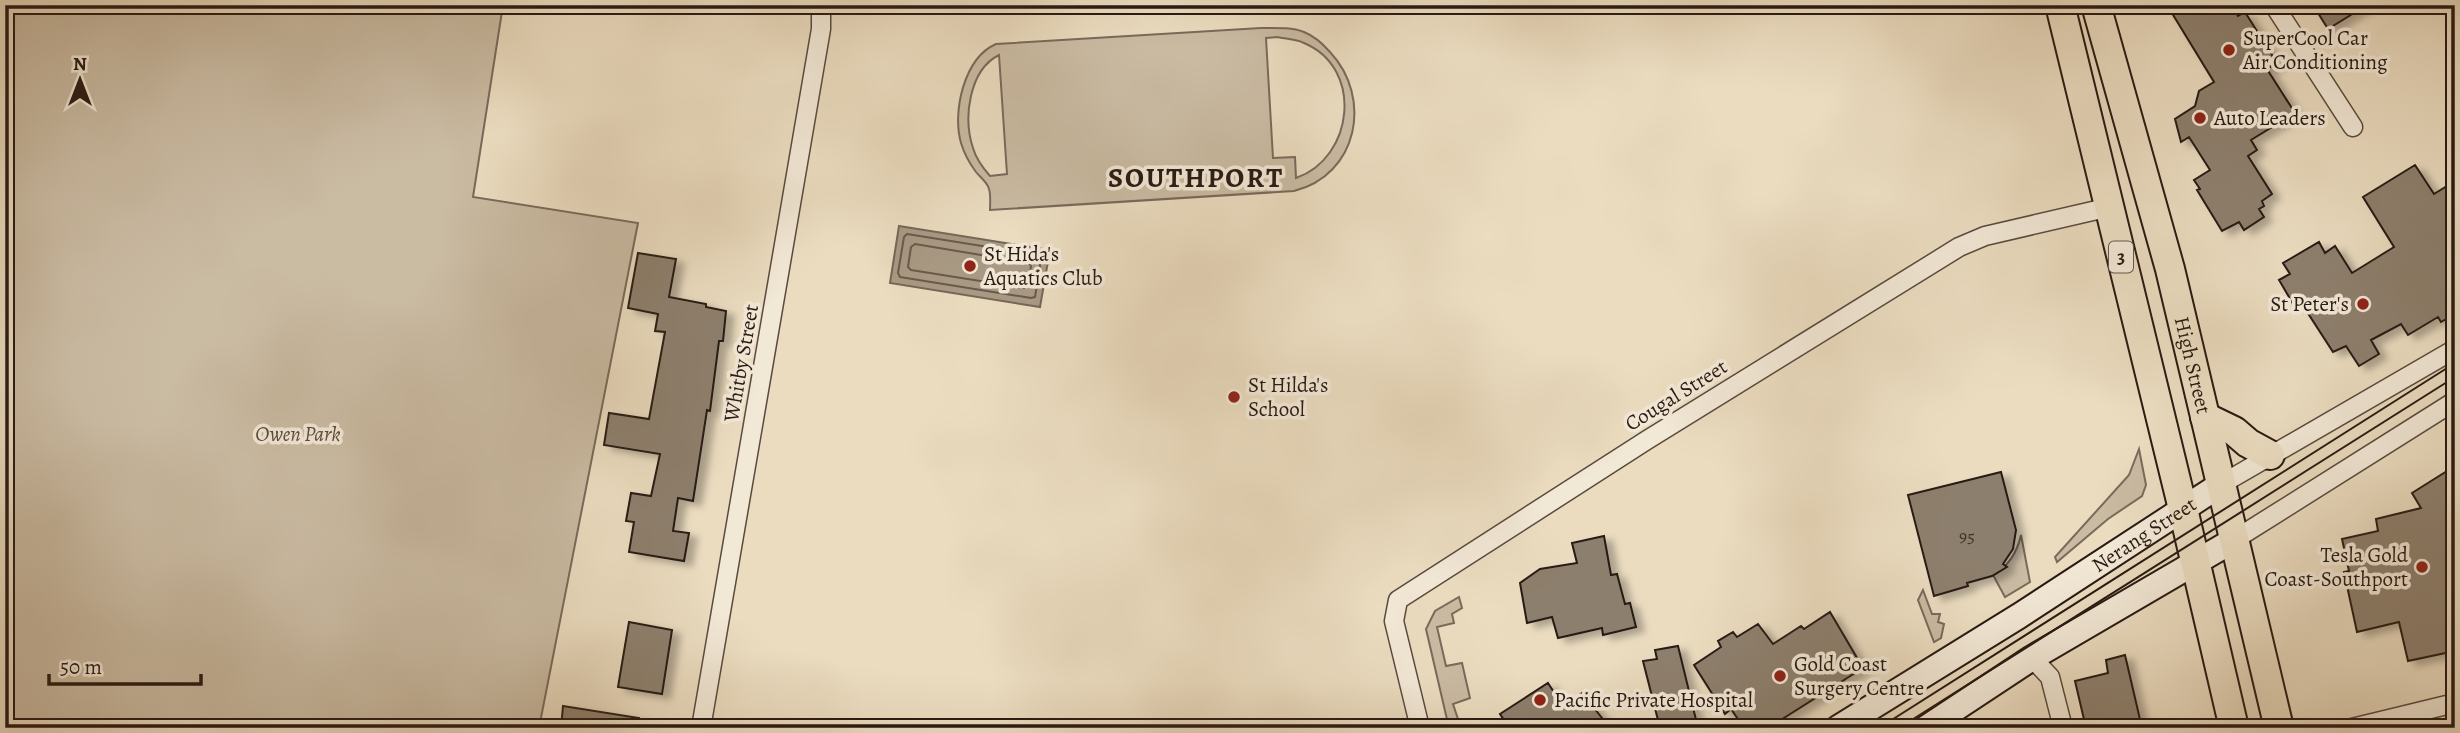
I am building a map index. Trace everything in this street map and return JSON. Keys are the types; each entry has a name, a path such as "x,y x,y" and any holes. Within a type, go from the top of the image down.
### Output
{"main road":[{"name":"High Street","path":"2060,5 2234,728"},
{"name":"High Street","path":"2096,5 2154,210 2279,728"},
{"path":"2204,417 2234,431 2248,443 2270,455"},
{"name":"Nerang Street","path":"1838,728 2018,616 2220,485"},
{"path":"1926,728 2032,658 2234,540"}],"street":[{"name":"Whitby Street","path":"701,728 821,29 821,5"},
{"path":"2274,5 2353,127"},
{"name":"Cougal Street","path":"1420,728 1394,621 1398,600 1647,440 1959,247 1985,236 2110,207"},
{"name":"Nerang Street","path":"2220,485 2455,349"},
{"path":"2234,540 2455,401"},
{"path":"2032,658 2050,677 2063,728"},
{"path":"2352,728 2455,703"}],"green space":[{"name":"Owen Park","path":"5,5 503,5 473,197 638,223 539,728 5,728"},
{"path":"1261,28 1299,30 1321,43 1343,71 1352,91 1352,133 1345,152 1333,169 1316,182 1294,191 990,210 990,194 986,182 976,172 962,147 958,116 968,73 985,51 996,44","holes":["1277,37 1301,42 1323,55 1336,72 1343,91 1344,112 1340,133 1330,152 1315,167 1296,178 1295,157 1273,158 1266,38","999,55 1007,174 990,176 973,148 969,109 975,83 981,72"]},
{"path":"2139,449 2146,485 2142,496 2108,519 2057,562 2055,557 2129,475"},
{"path":"2021,535 2030,582 2005,597 1993,575 2012,558"},
{"path":"1923,590 1932,614 1940,614 1938,622 1944,624 1941,638 1934,642 1918,600"},
{"path":"1459,597 1462,608 1452,614 1454,623 1437,627 1446,666 1462,663 1470,698 1453,704 1461,728 1449,728 1426,629 1435,611"}],"water":[{"name":"St Hida's Aquatics Club","path":"899,226 1050,250 1040,307 890,283"}],"building":[{"path":"2167,5 2232,5 2238,16 2245,12 2277,63 2267,69 2295,113 2251,140 2257,150 2248,156 2272,194 2262,201 2264,206 2259,209 2264,217 2244,230 2239,222 2222,231 2197,190 2200,189 2194,180 2210,170 2189,137 2181,142 2175,119 2195,106 2199,91 2214,82"},
{"path":"2313,5 2367,5 2328,29"},
{"path":"2415,165 2434,194 2455,181 2455,314 2441,322 2438,317 2408,335 2401,324 2371,340 2379,354 2359,366 2346,346 2333,352 2298,298 2292,302 2279,280 2290,274 2283,263 2319,242 2325,253 2335,246 2352,273 2394,247 2363,197"},
{"path":"638,253 676,259 669,297 726,311 723,341 719,341 710,411 707,410 693,501 678,498 673,531 689,533 684,561 629,552 634,522 626,521 631,493 651,496 660,454 604,445 609,413 649,419 665,332 655,331 658,314 628,308"},
{"path":"2455,466 2455,651 2408,661 2399,622 2357,632 2344,572 2349,571 2342,539 2378,531 2376,519 2421,508 2412,493"},
{"path":"2001,472 2016,530 2013,549 2003,564 2007,567 1992,576 1967,583 1968,586 1934,596 1908,495"},
{"path":"1604,536 1611,575 1617,574 1625,604 1630,603 1636,627 1603,635 1602,628 1558,638 1552,617 1527,623 1520,583 1540,569 1577,563 1572,543"},
{"name":"Gold Coast Surgery Centre","path":"1830,612 1863,668 1768,728 1744,728 1731,709 1725,714 1694,665 1721,647 1718,641 1733,632 1737,637 1758,624 1773,644"},
{"path":"629,622 672,630 662,694 618,687"},
{"path":"1678,646 1698,728 1660,728 1643,661 1657,659 1655,650"},
{"path":"2125,655 2142,728 2086,728 2075,681 2108,673 2106,660"},
{"name":"Pacific Private Hospital","path":"1548,683 1563,706 1582,693 1610,728 1509,728 1500,714"},
{"path":"563,706 639,718 639,728 561,728"}],"tram line":[{"path":"1879,728 2455,363"},
{"path":"1899,728 2455,377"}],"place":[{"name":"SuperCool Car Air Conditioning","path":"2229,50"},
{"name":"Auto Leaders","path":"2200,118"},
{"name":"St Hida's Aquatics Club","path":"970,266"},
{"name":"St Peter's","path":"2363,304"},
{"name":"St Hilda's School","path":"1234,397"},
{"name":"Tesla Gold Coast-Southport","path":"2422,567"},
{"name":"Gold Coast Surgery Centre","path":"1780,676"},
{"name":"Pacific Private Hospital","path":"1540,700"}],"district":[{"name":"SOUTHPORT","path":"1196,178"}]}
